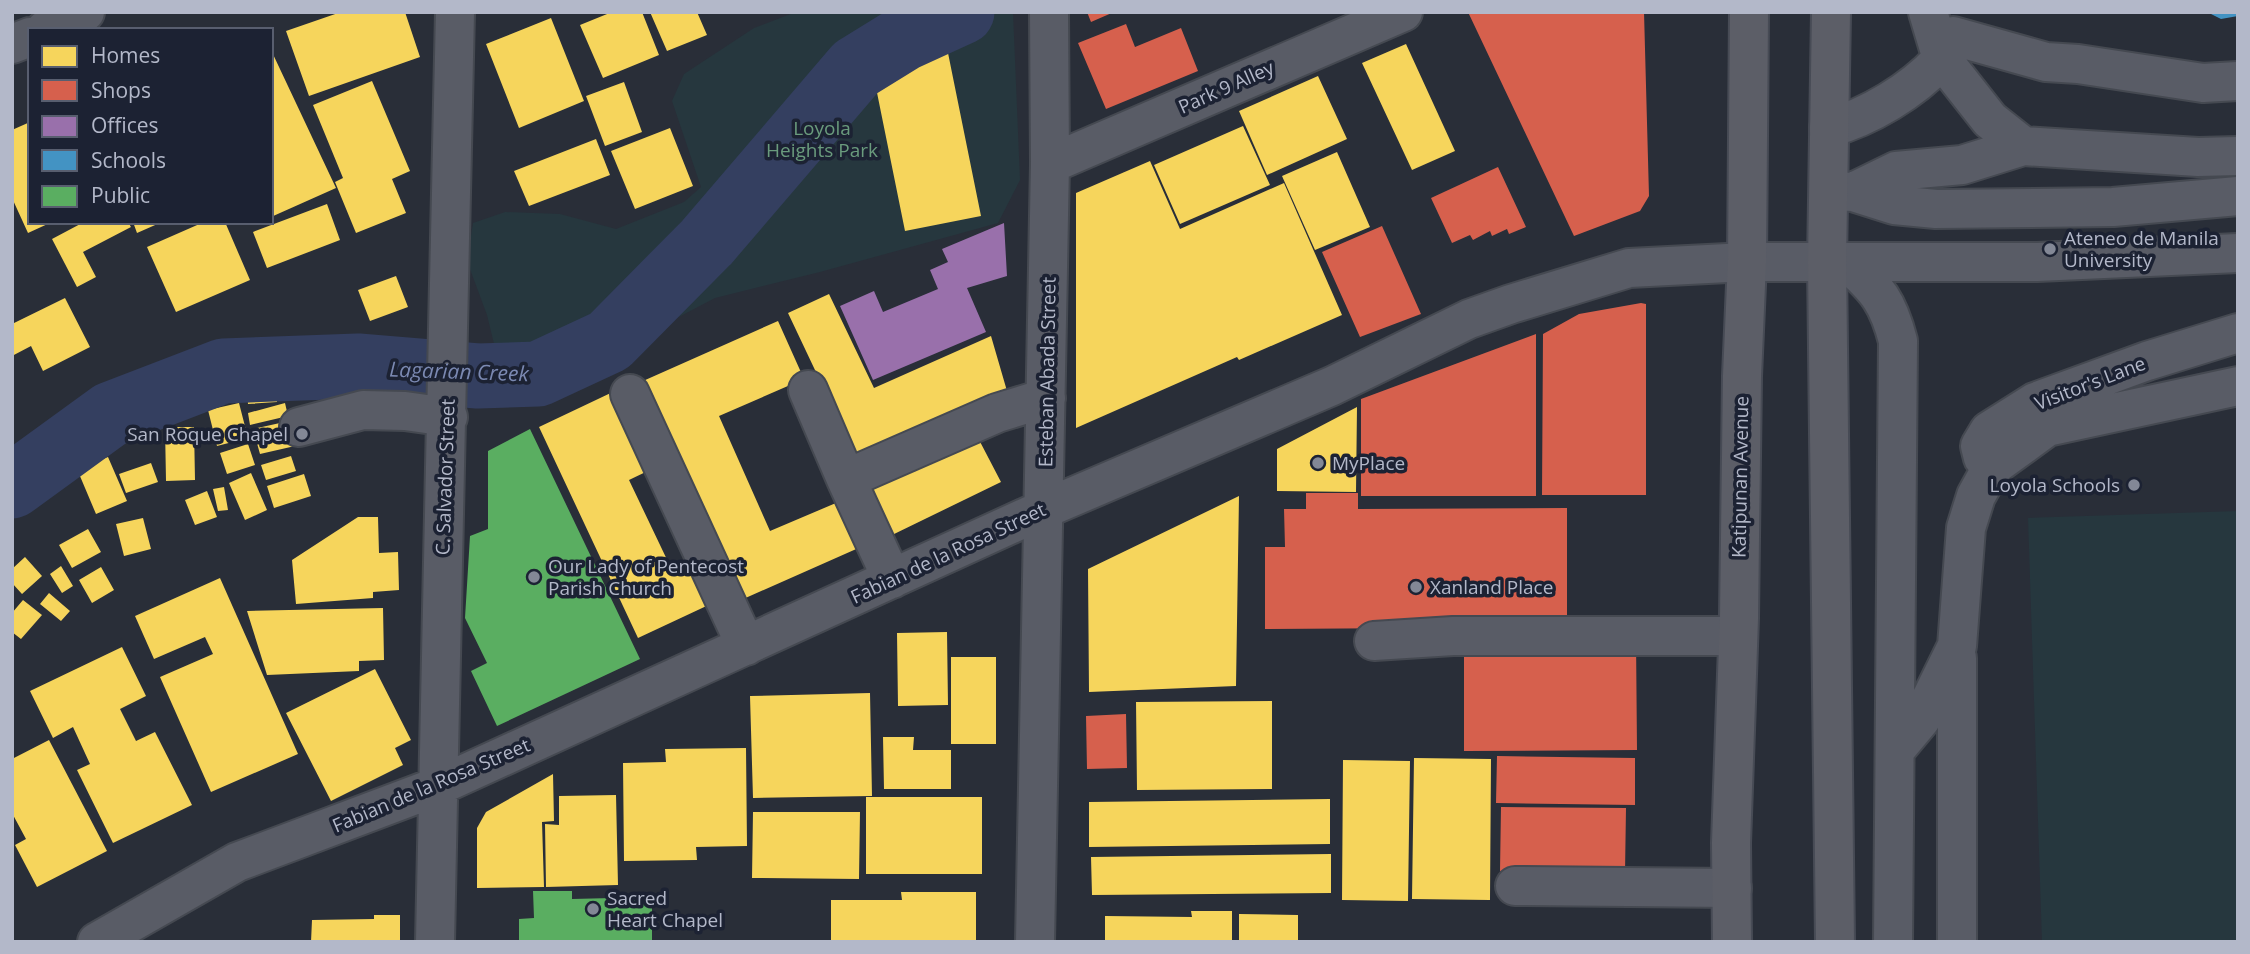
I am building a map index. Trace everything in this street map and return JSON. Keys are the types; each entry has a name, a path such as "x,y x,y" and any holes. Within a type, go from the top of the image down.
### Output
{"main road":[{"name":"Katipunan Avenue","path":"1732,942 1742,376 1747,262 1749,12"},
{"path":"1831,12 1829,128 1841,192 1837,263 1835,942"}],"street":[{"path":"49,28 85,12"},
{"name":"C. Salvador Street","path":"435,942 436,787 448,417 455,12"},
{"name":"Park 9 Alley","path":"1050,164 1403,12"},
{"name":"Esteban Abada Street","path":"1035,942 1050,164 1049,13"},
{"path":"1829,128 1853,121 1895,98 1948,30"},
{"path":"1948,30 2046,62 2078,64 2203,83 2238,81"},
{"path":"1948,30 1990,120 2023,146"},
{"path":"1841,192 1896,171 1962,165 2023,146 2198,157 2238,156"},
{"path":"1841,192 1894,205 1936,209 2113,207 2238,196"},
{"name":"Fabian de la Rosa Street","path":"97,942 237,862 436,787 1044,509 1332,386 1469,318 1511,304 1629,268 1747,262 2037,262 2238,253"},
{"path":"1837,263 1874,286 1891,312 1898,341 1893,942"},
{"name":"Visitor's Lane","path":"1992,467 1983,458 1980,446 1989,431 2035,402 2147,361 2238,333"},
{"path":"1957,942 1957,646 1966,528 1976,496 1992,467 2047,427 2238,386"},
{"path":"808,390 892,579"},
{"path":"630,394 746,646"},
{"path":"846,479 997,413 1046,398"},
{"path":"299,427 363,410 405,411 448,417"},
{"path":"1374,642 1454,636 1738,636"},
{"path":"1896,749 1921,719 1957,646"},
{"path":"1515,886 1732,888"}],"green space":[{"name":"Loyola Heights Park","path":"796,12 1013,12 1020,180 998,223 715,298 509,406 487,315 467,261 473,223 505,212 560,214 616,229 684,202 701,187 672,101 684,74 754,28"},
{"path":"2238,511 2238,942 2042,942 2028,518"}],"building: Homes":[{"path":"341,12 405,12 420,57 309,96 286,31"},
{"path":"612,12 642,12 659,55 603,78 580,25"},
{"path":"650,12 697,12 707,35 667,51"},
{"path":"551,18 584,101 519,128 486,44"},
{"path":"1406,44 1455,151 1412,170 1362,63"},
{"path":"947,48 981,216 905,231 871,63"},
{"path":"273,54 336,188 273,216"},
{"path":"1318,76 1347,139 1267,175 1239,111"},
{"path":"372,81 410,171 392,179 406,213 356,233 335,182 343,178 313,105"},
{"path":"624,82 642,132 605,146 586,96"},
{"path":"28,123 28,224 48,224 28,233 12,198 12,130"},
{"path":"1243,126 1270,185 1180,224 1154,165"},
{"path":"670,128 693,186 635,209 611,151"},
{"path":"596,139 610,175 529,206 514,171"},
{"path":"1337,152 1370,227 1315,250 1282,176"},
{"path":"1150,161 1180,229 1284,183 1342,315 1239,360 1237,357 1076,428 1076,193"},
{"path":"327,204 340,240 267,268 253,232"},
{"path":"80,224 129,224 131,227 83,252 96,277 77,287 52,239"},
{"path":"134,224 157,224 137,233"},
{"path":"199,224 226,224 250,280 176,312 147,247"},
{"path":"396,276 408,307 370,321 358,290"},
{"path":"829,294 874,388 991,336 1007,391 859,463 788,313"},
{"path":"65,298 90,347 43,371 31,346 12,356 12,324"},
{"path":"778,321 804,379 719,416 770,531 843,500 863,546 741,600 643,381"},
{"path":"276,390 277,402 248,404 247,392"},
{"path":"617,390 654,468 629,480 671,568 693,556 715,602 638,638 539,427"},
{"path":"239,403 248,438 217,446 208,410"},
{"path":"285,403 288,416 250,425 248,413"},
{"path":"1357,407 1356,492 1277,491 1277,449"},
{"path":"289,421 295,446 260,454 253,429"},
{"path":"165,427 194,427 195,480 166,481"},
{"path":"976,434 1001,482 890,536 866,488"},
{"path":"248,444 255,465 227,474 220,453"},
{"path":"291,456 296,471 266,480 261,465"},
{"path":"108,457 127,501 96,514 77,469"},
{"path":"151,463 158,482 126,493 119,474"},
{"path":"251,473 267,510 245,520 229,483"},
{"path":"304,474 311,496 274,508 267,486"},
{"path":"224,487 228,510 218,511 213,489"},
{"path":"207,491 217,517 195,525 185,500"},
{"path":"1239,496 1236,686 1089,692 1088,569"},
{"path":"358,517 378,517 379,553 398,552 399,590 373,592 373,598 296,604 292,560"},
{"path":"143,518 151,549 124,556 116,524"},
{"path":"88,529 101,552 72,568 59,545"},
{"path":"25,557 42,576 22,594 12,583 12,569"},
{"path":"61,566 73,586 62,593 50,574"},
{"path":"101,567 114,590 92,603 79,580"},
{"path":"220,578 298,754 211,792 160,677 213,654 205,637 154,659 135,616"},
{"path":"49,593 70,611 61,621 40,604"},
{"path":"23,600 42,615 21,639 12,632 12,613"},
{"path":"383,608 384,660 359,661 359,671 267,675 247,611"},
{"path":"947,632 948,705 898,706 897,633"},
{"path":"122,647 146,696 120,709 136,741 155,732 192,805 113,843 77,770 90,764 73,727 53,738 30,691"},
{"path":"951,657 996,657 996,744 951,744"},
{"path":"375,669 411,740 395,748 403,765 331,801 286,713"},
{"path":"870,693 872,796 753,798 750,696"},
{"path":"1272,701 1272,789 1137,790 1136,702"},
{"path":"883,737 914,737 913,750 951,750 951,789 884,789"},
{"path":"49,740 107,851 37,887 15,845 26,839 12,813 12,759"},
{"path":"746,748 747,846 696,847 697,860 624,861 623,763 666,762 665,749"},
{"path":"1414,758 1491,759 1490,900 1412,899"},
{"path":"1343,760 1410,761 1408,901 1342,900"},
{"path":"553,774 554,821 542,822 544,887 477,888 477,828 486,812"},
{"path":"616,795 618,885 546,887 545,824 559,825 559,796"},
{"path":"866,797 982,797 982,874 866,874"},
{"path":"1330,799 1330,844 1089,847 1089,802"},
{"path":"753,812 860,812 859,879 752,878"},
{"path":"1331,854 1331,893 1092,895 1091,857"},
{"path":"901,892 976,892 976,942 831,942 831,900 902,900"},
{"path":"1191,911 1232,911 1232,942 1105,942 1105,916 1192,917"},
{"path":"1239,914 1298,915 1298,942 1239,942"},
{"path":"374,915 400,915 400,942 311,942 312,920 374,919"}],"building: Shops":[{"path":"1087,12 1114,12 1091,22"},
{"path":"1468,12 1644,12 1649,196 1640,211 1574,236"},
{"path":"1126,24 1135,47 1181,28 1198,71 1106,109 1078,43"},
{"path":"1498,167 1526,227 1509,234 1507,229 1492,236 1490,231 1473,240 1470,235 1452,243 1431,198"},
{"path":"1382,226 1421,314 1360,337 1322,252"},
{"path":"1646,304 1646,495 1542,495 1543,334 1579,314"},
{"path":"1536,334 1536,496 1361,496 1361,399"},
{"name":"Xanland Place","path":"1306,493 1358,493 1358,509 1567,508 1567,627 1265,629 1265,547 1285,547 1284,509 1306,509"},
{"path":"1636,638 1637,750 1464,751 1464,639"},
{"path":"1126,714 1127,768 1087,769 1086,716"},
{"path":"1497,756 1635,758 1635,805 1496,803"},
{"path":"1501,807 1626,808 1625,873 1500,871"}],"building: Offices":[{"path":"1004,223 1007,276 967,288 986,332 873,380 840,306 874,291 883,312 938,289 930,270 948,262 942,249"}],"building: Schools":[{"path":"2207,12 2238,12 2238,16 2221,19"}],"building: Public":[{"name":"Our Lady of Pentecost Parish Church","path":"530,429 640,659 497,726 471,671 487,663 465,618 470,536 488,529 488,451"},
{"name":"Sacred Heart Chapel","path":"533,891 572,891 572,899 652,897 652,942 519,942 519,919 534,918"}],"waterway":[{"name":"Lagarian Creek","path":"12,486 111,414 223,371 358,366 478,376 538,374 609,341 707,242 856,68 903,39 962,12"}],"place":[{"name":"Ateneo de Manila University","path":"2050,249"},
{"name":"San Roque Chapel","path":"302,434"},
{"name":"MyPlace","path":"1318,463"},
{"name":"Loyola Schools","path":"2134,485"},
{"name":"Our Lady of Pentecost Parish Church","path":"534,577"},
{"name":"Xanland Place","path":"1416,587"},
{"name":"Sacred Heart Chapel","path":"593,909"}]}
